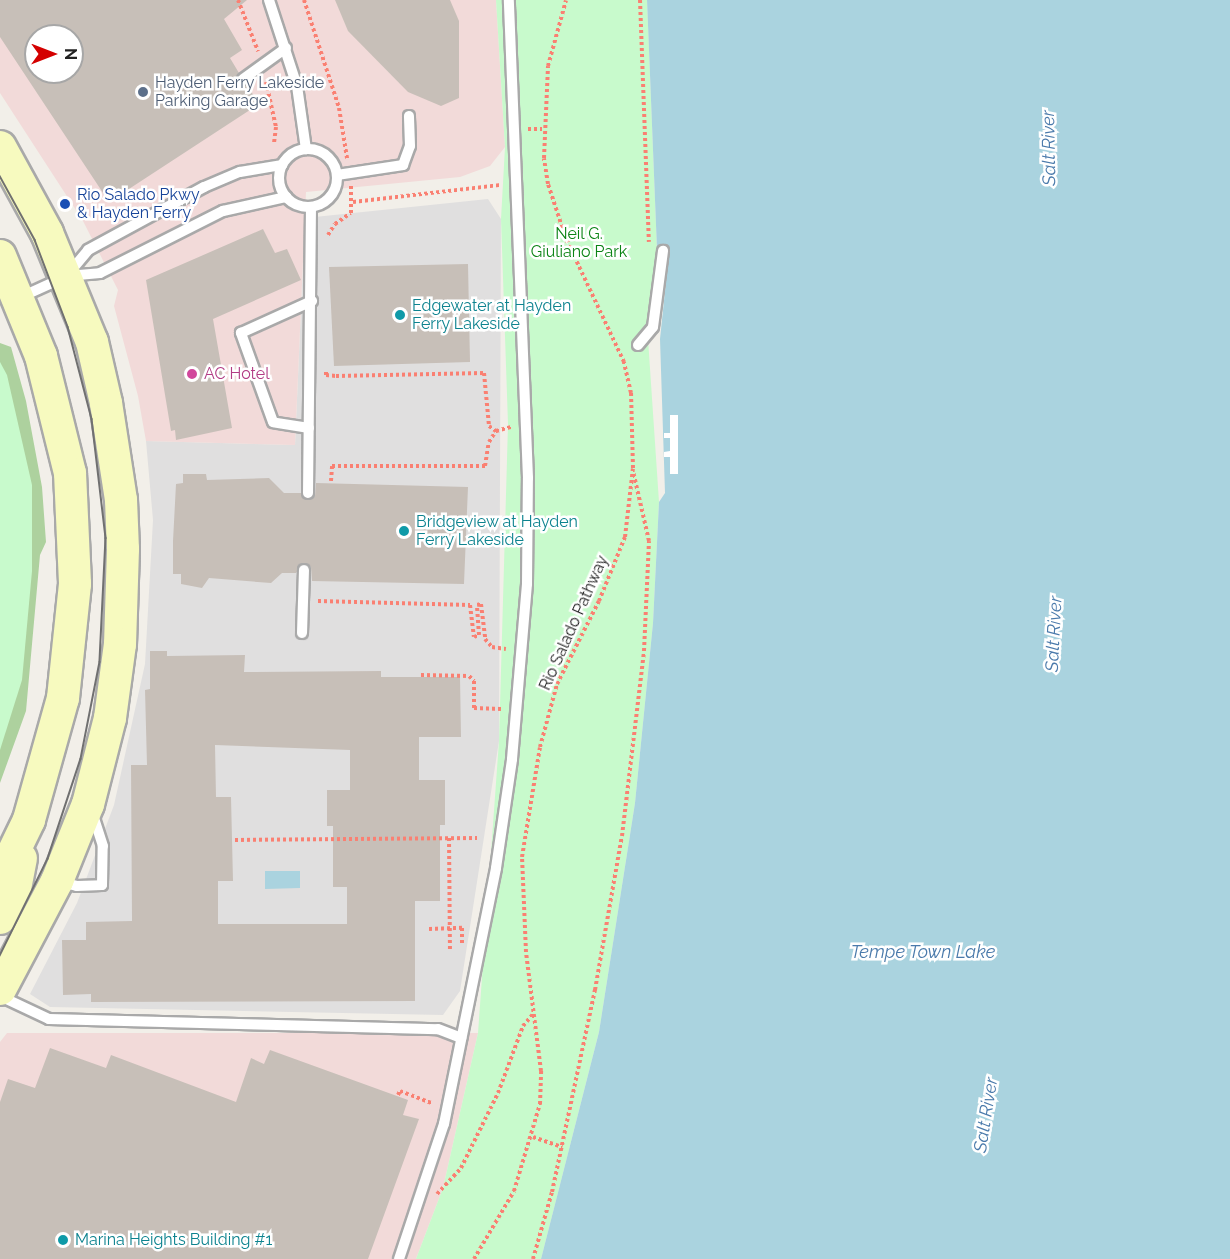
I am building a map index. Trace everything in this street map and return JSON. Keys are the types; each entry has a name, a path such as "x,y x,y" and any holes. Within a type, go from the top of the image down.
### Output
{"main road":[{"path":"0,147 25,187 67,276 92,342 106,404 121,500 123,549 120,644 111,707 88,804 57,881 0,988"},
{"path":"0,256 41,356 70,473 75,522 75,584 63,698 29,820 15,889 0,918"},
{"path":"0,880 29,820"}],"lane":[{"path":"269,0 297,86 306,149"},
{"path":"399,1259 416,1212 447,1108 504,816 517,709 527,584 526,424 509,0"},
{"path":"243,79 286,48"},
{"path":"337,175 403,165 410,146 409,116"},
{"path":"67,276 88,250 204,188 240,172 282,165 296,151 306,149 325,154 337,175 331,197 311,208 297,206 286,197 279,184 282,165"},
{"path":"18,299 67,276 100,273 240,205 286,197"},
{"path":"308,493 312,301 311,208"},
{"path":"638,345 653,327 663,251"},
{"path":"309,428 273,422 241,333 312,301"},
{"path":"302,633 304,570"},
{"path":"57,881 77,886 102,885 102,837 88,804"},
{"path":"0,996 49,1019 438,1029 461,1038"}],"path":[{"path":"304,0 339,108 353,202 351,213 328,232 328,244"},
{"name":"Rio Salado Pathway","path":"474,1259 514,1191 533,1137 541,1071 526,952 522,857 532,787 557,684 599,601 625,537 633,468 631,393 624,362 566,239 548,184 542,129 544,97 554,35 566,0"},
{"path":"640,0 650,251"},
{"path":"353,202 517,183"},
{"path":"624,362 638,345"},
{"path":"327,367 326,375 336,376 484,373 489,426 496,431"},
{"path":"331,481 332,466 485,466 489,442 496,431 526,424"},
{"path":"533,1259 562,1147 622,836 644,651 649,541 633,468"},
{"path":"325,601 470,605 474,637 479,635 477,604 481,604 485,639 492,647 522,650"},
{"path":"421,675 469,675 474,681 474,708 517,709"},
{"path":"449,838 450,950"},
{"path":"235,840 477,838"},
{"path":"429,929 462,928 462,966 476,965"},
{"path":"416,1212 451,1182 461,1168 498,1093 523,1026 534,1013"},
{"path":"398,1095 400,1091 447,1108"},
{"path":"533,1137 562,1147"}],"shaded area":[{"path":"0,0 496,0 505,147 490,166 460,177 306,192 295,445 146,441 138,396 114,306 118,290 83,221 0,93"},
{"path":"488,199 501,219 499,741 460,991 443,1015 50,1007 30,994 77,903 114,805 145,664 153,520 146,441 295,445 305,218"},
{"path":"7,1033 478,1033 443,1188 416,1259 0,1259 0,1042"}],"green space":[{"name":"Neil G. Giuliano Park","path":"496,0 647,0 657,250 647,324 659,502 653,623 635,803 599,1032 541,1259 416,1259 443,1188 478,1033 499,741 508,424 501,219 505,147"},
{"path":"0,343 11,347 26,401 42,487 46,542 40,555 26,711 0,783"},
{"path":"0,362 7,375 32,485 32,571 22,680 0,750"}],"water":[{"name":"Tempe Town Lake","path":"647,0 1230,0 1230,1259 541,1259 599,1032 635,803 653,623 659,502 665,493 660,339 669,253 657,250"},
{"path":"265,871 300,871 300,888 265,889"}],"pier":[{"path":"670,415 678,415 678,474 670,474 670,457 664,457 664,452 670,451 670,438 664,438 664,433 670,433"}],"building":[{"name":"Hayden Ferry Lakeside Parking Garage","path":"0,0 247,0 224,19 242,50 230,58 239,73 237,83 247,85 259,104 109,202 31,84 84,84 84,24 24,24 24,73 0,37"},
{"path":"335,0 450,0 459,21 459,98 441,106 408,92 348,31"},
{"name":"AC Hotel","path":"263,229 275,253 287,249 301,280 213,319 232,428 176,440 175,430 171,431 146,280"},
{"name":"Edgewater at Hayden Ferry Lakeside","path":"468,264 470,362 334,366 329,267"},
{"path":"183,474 206,474 207,480 269,478 284,493 301,493 307,500 315,496 316,483 468,487 464,584 312,581 311,567 304,563 296,573 282,573 271,583 209,578 202,588 181,584 181,574 173,574 173,541 176,484 183,483"},
{"path":"150,651 167,651 167,656 245,655 244,672 381,671 381,677 460,677 461,737 419,737 419,780 445,780 445,825 440,825 440,901 415,901 415,1001 91,1002 91,994 63,995 62,940 86,940 86,922 132,921 131,765 147,765 145,690 150,689","holes":["215,745 350,750 350,790 327,790 327,826 333,826 333,887 347,887 347,924 218,924 218,881 233,881 231,797 216,797"]},
{"path":"50,1048 106,1068 111,1055 236,1102 251,1058 264,1064 270,1050 408,1100 403,1115 419,1119 368,1259 0,1259 0,1102 8,1079 35,1088"}],"tram line":[{"path":"0,176 35,240 68,327 92,419 106,538 100,662 81,759 48,859 0,956"}],"place":[{"name":"Hayden Ferry Lakeside Parking Garage","path":"143,92"},
{"name":"Rio Salado Pkwy & Hayden Ferry","path":"65,204"},
{"name":"Edgewater at Hayden Ferry Lakeside","path":"400,315"},
{"name":"AC Hotel","path":"192,374"},
{"name":"Bridgeview at Hayden Ferry Lakeside","path":"404,531"},
{"name":"Marina Heights Building #1","path":"63,1240"}],"water label":[{"name":"Salt River","path":"1049,148"},
{"name":"Salt River","path":"1054,634"},
{"name":"Salt River","path":"986,1115"}]}
